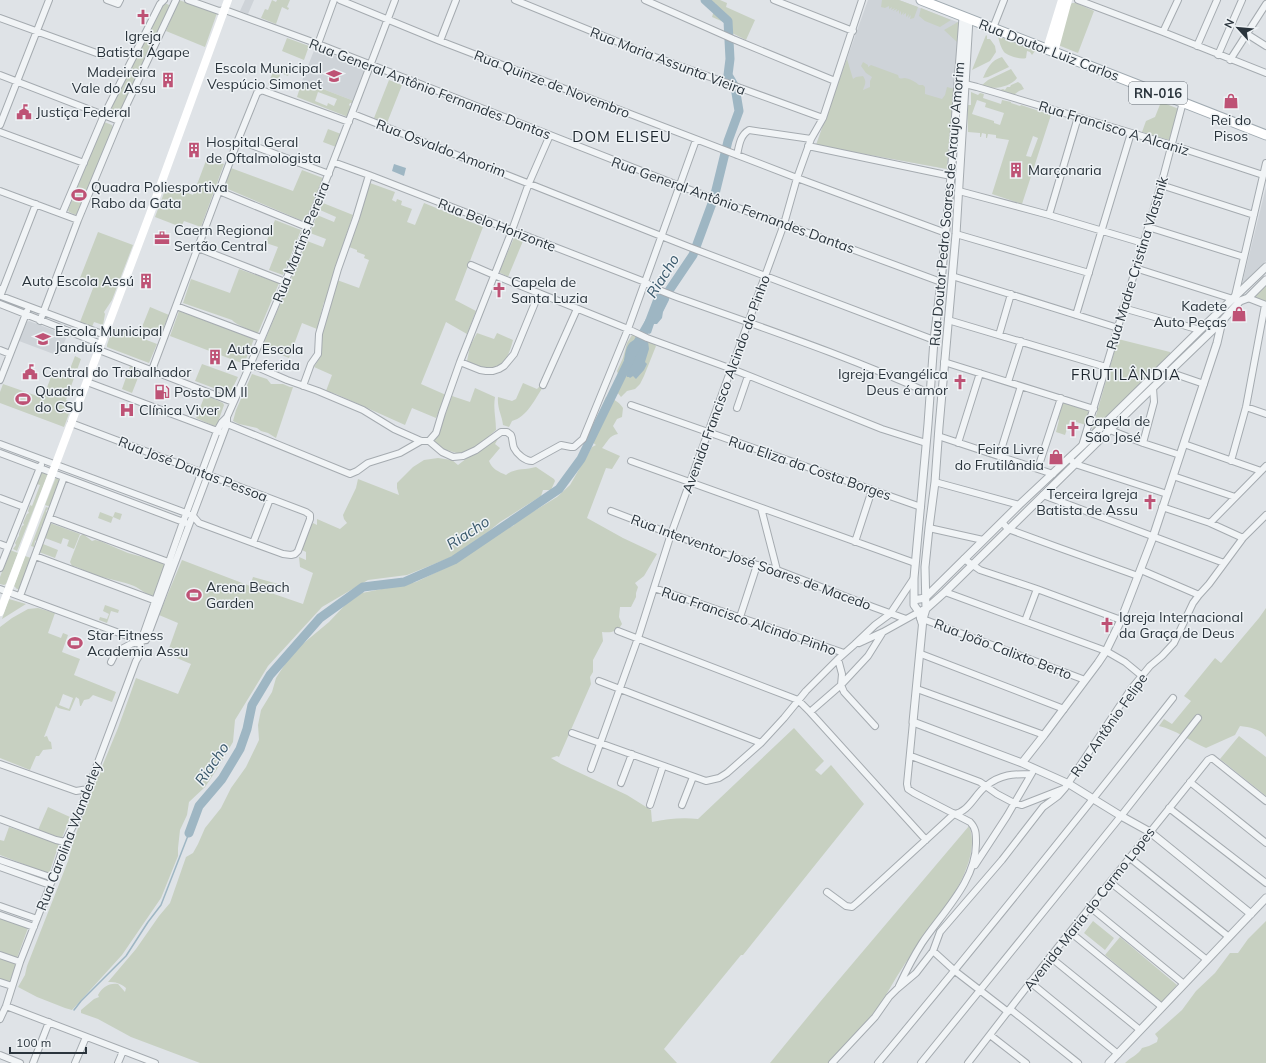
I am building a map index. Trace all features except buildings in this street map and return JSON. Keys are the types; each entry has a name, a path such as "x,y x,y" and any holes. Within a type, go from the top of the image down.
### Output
{"main road":[{"path":"0,612 4,591 54,469 105,336 228,0"},
{"name":"Rua Doutor Luiz Carlos","path":"922,0 1266,135"},
{"path":"1050,51 1062,0"},
{"path":"1050,51 1068,0"}],"street":[{"path":"0,126 49,0"},
{"path":"107,0 119,2"},
{"path":"62,214 104,115 160,4 164,0"},
{"path":"40,321 78,220 119,121 176,0"},
{"name":"Rua General Antônio Fernandes Dantas","path":"188,0 219,11 225,10 318,44 680,186 941,282"},
{"path":"318,44 334,0"},
{"name":"Rua Quinze de Novembro","path":"340,0 440,41 696,140 946,233"},
{"name":"Rua Martins Pereira","path":"224,423 285,282 329,174 396,0"},
{"path":"440,41 456,0"},
{"name":"Rua Maria Assunta Vieira","path":"515,0 655,57 822,118"},
{"path":"645,0 733,39 835,81"},
{"path":"774,0 853,31"},
{"name":"Avenida Francisco Alcindo do Pinho","path":"590,769 638,638 671,534 707,432 732,369 784,224 808,146 822,118 853,31 862,0"},
{"path":"993,28 1004,0"},
{"path":"1078,0 1266,73"},
{"path":"1163,32 1178,0"},
{"path":"1197,46 1217,0"},
{"path":"1218,55 1242,0"},
{"path":"1230,60 1266,4"},
{"path":"0,18 102,55"},
{"name":"Rua Doutor Pedro Soares de Araujo Amorim","path":"954,814 911,792 908,789 907,784 921,654 923,627 922,614 925,598 925,567 935,482 938,427 956,234 965,84 966,18"},
{"name":"Rua Doutor Pedro Soares de Araujo Amorim","path":"922,614 914,605 915,563 931,394 934,340 944,256 966,18"},
{"path":"1247,34 1266,46"},
{"path":"0,75 119,121"},
{"name":"Rua Francisco A Alcaniz","path":"965,84 1172,145 1263,174"},
{"path":"152,370 255,96 259,91 264,90 349,122"},
{"name":"Rua Madre Cristina Vlastnik","path":"1082,446 1148,227 1183,102"},
{"name":"Rua Osvaldo Amorim","path":"353,114 699,251 934,340"},
{"path":"1049,215 1078,117"},
{"path":"734,154 742,136 749,130 811,139"},
{"path":"0,132 84,163"},
{"path":"1076,315 1131,133"},
{"path":"429,441 436,433 460,362 529,183 550,135"},
{"path":"238,140 329,174"},
{"path":"250,364 363,410 394,429 421,441 429,441 442,452 453,457 463,456 476,450 501,432 507,432 512,437 515,450 526,460 530,461 561,445 571,447 574,446 583,439 628,329 696,140"},
{"path":"808,146 951,176"},
{"name":"Rua Belo Horizonte","path":"333,162 645,282 674,296 749,323"},
{"path":"914,600 925,598 1018,505 1135,400 1153,388 1222,321 1236,299 1244,257 1266,163"},
{"path":"303,386 318,354 319,334 338,269 369,175"},
{"path":"1160,186 1254,215"},
{"path":"0,191 78,220"},
{"path":"219,191 307,227"},
{"path":"959,191 1049,215 1143,243"},
{"path":"36,204 0,292 29,307 105,336"},
{"path":"1148,227 1244,257"},
{"path":"956,234 1089,273"},
{"path":"198,248 285,282"},
{"path":"944,256 954,256"},
{"path":"471,265 636,332 647,338 732,369 882,429 926,443"},
{"path":"856,644 883,632 906,618 922,614 1110,430 1135,400 1200,330 1236,299 1266,267"},
{"path":"1135,268 1236,299 1248,298 1265,305 1246,407 1231,461"},
{"path":"952,276 1118,328"},
{"path":"1248,298 1266,280"},
{"path":"460,362 486,371 492,371 504,366 514,354 539,293"},
{"path":"999,335 1011,294"},
{"path":"0,304 85,338 100,347 152,370 234,402"},
{"path":"176,306 261,338"},
{"path":"0,380 29,307"},
{"path":"1123,308 1200,330"},
{"path":"543,384 577,309"},
{"path":"948,320 1106,367"},
{"path":"1022,763 1106,651 1121,620 1153,537 1204,384 1217,343 1222,321"},
{"path":"749,323 901,381 931,394"},
{"path":"85,338 88,329"},
{"path":"1008,382 1020,341"},
{"path":"0,350 10,354"},
{"path":"944,362 1094,409"},
{"path":"1169,372 1204,384"},
{"path":"958,443 980,373"},
{"path":"737,408 748,376"},
{"path":"87,382 224,433"},
{"path":"999,456 1021,386"},
{"path":"1143,443 1154,402 1153,388"},
{"path":"1038,468 1061,398"},
{"name":"Rua Eliza da Costa Borges","path":"631,405 921,507"},
{"path":"1246,407 1266,414"},
{"name":"Rua José Dantas Pessoa","path":"71,423 270,498 310,515 310,519 295,554 287,555 252,544"},
{"path":"224,423 350,474 368,463 400,453 421,441"},
{"name":"Rua Carolina Wanderley","path":"186,523 192,516 217,431 224,423"},
{"name":"Rua Carolina Wanderley","path":"0,1019 65,842 77,818 140,654 186,523 186,513 224,433 224,423"},
{"path":"928,424 938,427"},
{"path":"1110,430 1180,455"},
{"path":"938,436 1053,474"},
{"path":"1184,444 1261,472"},
{"path":"0,445 43,460 64,478 186,523 199,523 252,544 270,498"},
{"path":"0,453 39,468 74,472 186,513 192,516 199,523"},
{"path":"1069,458 1075,464 1167,494"},
{"path":"0,568 43,460"},
{"path":"631,461 915,563"},
{"path":"1210,523 1266,466"},
{"path":"71,480 74,472"},
{"path":"1173,476 1235,497"},
{"path":"20,596 64,478"},
{"path":"935,482 1018,505"},
{"path":"855,542 872,490"},
{"path":"1043,495 1224,563"},
{"path":"0,498 24,507"},
{"path":"1162,507 1210,523 1243,538"},
{"path":"761,508 777,570"},
{"name":"Rua Interventor José Soares de Macedo","path":"611,511 757,565 777,570 890,614 906,618"},
{"name":"Rua Antônio Felipe","path":"897,989 916,973 933,951 940,932 1002,860 1044,807 1058,796 1067,786 1131,689 1150,666 1174,643 1199,594 1209,584 1243,538 1266,515"},
{"path":"49,518 172,563"},
{"path":"1002,522 1008,529 1199,594"},
{"path":"929,528 983,540"},
{"path":"0,544 8,547"},
{"path":"35,556 158,601"},
{"path":"964,559 980,570 1121,620"},
{"path":"740,617 757,565"},
{"path":"572,733 706,781 719,778 727,773 761,743 798,700 844,653 856,644 875,625 890,614 914,578"},
{"name":"Rua Francisco Alcindo Pinho","path":"654,588 844,653"},
{"path":"1025,621 1037,589"},
{"path":"4,591 144,641"},
{"path":"945,592 1106,651 1125,662 1142,676"},
{"name":"Rua João Calixto Berto","path":"922,614 1085,680"},
{"path":"618,631 798,700 926,840"},
{"path":"810,712 841,685 868,656 883,632"},
{"path":"111,662 116,652 131,644 144,641"},
{"path":"921,654 1064,709"},
{"path":"838,659 842,674 841,685 849,698 875,726"},
{"path":"599,681 761,743"},
{"path":"917,689 1044,735"},
{"path":"878,1063 955,971 1094,799 1173,698"},
{"path":"921,1063 981,991 1198,718"},
{"path":"913,722 1022,763 1032,771 1094,799 1150,832 1251,914"},
{"path":"621,784 632,754"},
{"path":"911,756 980,782 997,794 1014,803 1022,805 1067,786"},
{"name":"Avenida Maria do Carmo Lopes","path":"970,1062 1030,982 1208,760 1212,758 1266,802"},
{"path":"0,764 76,791 88,789"},
{"path":"650,804 663,766"},
{"path":"827,892 846,906 852,907 954,814 965,810 986,786 1003,776 1032,771"},
{"path":"832,1063 876,1017 889,997 897,989 923,942 949,907 1014,803 1032,771"},
{"path":"682,805 693,777"},
{"path":"1190,782 1266,843"},
{"path":"1169,808 1266,884"},
{"path":"954,814 970,822 975,829 975,857 969,873"},
{"path":"0,819 65,842"},
{"path":"1130,858 1229,937"},
{"path":"0,860 53,878"},
{"path":"0,867 50,885"},
{"path":"1110,882 1207,960"},
{"path":"1109,1063 1266,898"},
{"path":"0,906 37,920"},
{"path":"1090,907 1184,984"},
{"path":"0,915 34,927"},
{"path":"1070,932 1162,1007"},
{"path":"933,951 955,971 1078,1063"},
{"path":"0,955 20,962"},
{"path":"1050,957 1140,1030"},
{"path":"0,982 12,986"},
{"path":"1030,982 1118,1054"},
{"path":"6,1006 123,1051 145,1061 155,1063"},
{"path":"33,1063 49,1022"},
{"path":"990,1035 1026,1063"},
{"path":"75,1063 86,1037"},
{"path":"118,1063 123,1051"},
{"path":"0,1055 20,1063"}],"shaded area":[{"path":"245,0 254,0 248,14 240,11"},
{"path":"868,0 899,0 960,23 947,169 816,145"},
{"name":"Escola Municipal Vespúcio Simonet","path":"315,48 367,68 354,101 302,81"},
{"path":"1266,187 1266,261 1242,284"},
{"name":"Escola Municipal Janduís","path":"29,321 64,334 66,338 59,356 19,341 27,322"}],"green space":[{"path":"179,0 217,13 205,47 166,31"},
{"path":"272,0 276,2 277,0 290,0 287,7 289,8 288,10 282,7 276,24 261,18 265,9 268,10"},
{"path":"707,0 720,0 727,3 726,7 755,20 746,40 724,29 726,23 712,17 716,4"},
{"path":"882,0 899,0 918,7 914,18 910,19 911,15 908,18 909,14 906,17 906,13 903,15 904,12 901,15 901,11 899,14 899,10 896,12 897,9 893,11 895,8 891,10 892,7 889,9 889,6 885,8 881,7"},
{"path":"165,3 169,5 169,9 119,114 110,109 161,7"},
{"path":"1072,3 1076,3 1094,11 1078,53 1058,45"},
{"path":"921,8 951,20 940,27 925,21 919,16"},
{"path":"958,22 960,23 958,43 944,30"},
{"path":"986,35 987,39 990,39 995,46 996,52 990,61 972,70"},
{"path":"998,36 1035,51 1032,55 1027,51 1026,58 1011,56 1002,49"},
{"path":"287,38 309,46 304,60 282,51"},
{"path":"1002,57 1009,67 983,78 992,63 998,58"},
{"path":"847,59 853,79 863,76 865,83 863,90 870,87 872,77 866,73 861,66 863,62 868,65 868,67 871,65 898,75 899,78 907,78 919,85 923,85 925,87 925,94 942,99 945,95 947,87 954,89 947,169 816,145"},
{"path":"276,65 290,70 288,76 281,73 275,87 268,84"},
{"path":"1011,69 1017,78 1010,84 995,88 982,85 988,80"},
{"path":"389,80 402,85 387,123 374,118"},
{"path":"302,81 354,101 349,105 351,107 348,117 297,97","holes":["318,92 337,99 334,106 328,103 327,106 315,101"]},
{"path":"1018,82 1024,89 1015,94 1009,94 1000,90 1005,90 1007,87 1010,87"},
{"name":"Marçonaria","path":"971,92 978,95 980,93 984,94 983,98 1001,104 1002,100 1051,115 1022,204 992,194 1009,140 996,138 996,135 988,134 986,138 986,134 982,133 980,137 980,133 968,132 967,105 971,105","holes":["977,100 986,103 985,107 1004,113 1000,125 994,123 994,121 972,114","1033,136 1038,138 1031,157 1026,156"]},
{"path":"1161,102 1179,109 1169,140 1142,132 1146,121 1155,117"},
{"path":"104,122 112,125 113,128 76,215 68,210"},
{"path":"328,129 341,134 336,147 323,142"},
{"path":"207,158 224,164 201,227 184,221 181,227 155,217 167,185 193,195"},
{"path":"231,168 293,191 302,170 323,178 305,222 223,187"},
{"path":"370,183 395,192 392,200 396,202 397,199 402,201 401,205 412,209 407,222 415,225 424,203 483,227 455,300 476,311 467,334 446,322 421,384 446,395 436,418 412,408 405,425 326,391 332,375 314,367 321,356 322,334 337,280 359,288 369,260 364,258 365,255 349,247"},
{"path":"323,203 353,215 334,271 326,303 324,302 317,329 302,323 289,358 262,347 307,241 323,247 326,239 310,233 317,215 334,222 336,217 320,210"},
{"path":"275,220 301,230 283,275 269,270 278,247 266,243"},
{"path":"98,232 133,245 112,300 104,312 103,325 94,322 92,327 80,322 95,283 80,278"},
{"path":"514,238 523,241 508,277 499,272"},
{"path":"239,269 279,283 258,333 244,328 232,320 183,303 191,279 230,293"},
{"path":"1266,282 1266,302 1253,297"},
{"path":"150,307 169,315 160,335 142,327"},
{"path":"179,311 254,339 244,364 170,336"},
{"path":"113,327 157,344 149,363 107,347"},
{"path":"477,333 494,339 497,333 513,340 507,357 499,366 488,370 481,369 475,367 467,361 470,346"},
{"path":"632,335 642,337 656,346 640,384 635,389 627,391 621,397 617,392 621,383 617,371 623,358 627,343"},
{"path":"1118,339 1170,352 1171,354 1091,433"},
{"path":"75,356 81,359 66,400 73,403 64,427 0,403 0,392 3,384 43,398 54,369 58,370 57,373 61,374 62,372 68,374"},
{"path":"202,364 238,377 231,391 227,393 195,381"},
{"path":"130,366 141,370 132,393 122,389"},
{"path":"252,374 267,379 271,384 283,384 293,387 276,438 257,428 233,421 236,410"},
{"path":"523,383 537,389 541,385 543,387 530,407 522,416 512,421 509,427 503,425 498,405 498,397 512,401 516,399"},
{"path":"475,388 495,397 494,406 496,430 474,449 460,454 440,448 434,442 452,396 470,402"},
{"path":"205,395 223,403 224,405 217,425 214,426 196,418"},
{"path":"606,397 616,401 623,408 622,417 617,419 613,426 618,434 610,438 602,448 620,456 612,469 606,468 587,518 623,538 657,554 644,576 635,583 638,587 636,597 631,607 620,607 619,617 622,624 614,631 602,632 603,641 593,660 593,672 590,677 591,684 559,757 557,756 551,758 627,795 651,810 652,822 686,818 698,819 794,728 824,761 815,770 821,775 831,765 864,804 743,955 741,955 664,1049 677,1063 200,1063 131,1037 98,1019 81,1013 81,1010 94,999 99,997 98,995 100,992 109,985 118,984 125,992 126,988 122,985 116,983 108,982 136,949 170,903 186,857 193,853 205,828 221,808 231,788 246,767 259,740 258,725 261,710 272,692 276,678 287,661 299,647 329,622 346,604 362,593 416,582 441,570 557,497 570,485 592,447 596,445 588,439"},
{"path":"1063,403 1090,411 1086,425 1070,420 1065,435 1056,432"},
{"path":"499,437 495,444 500,448 489,461 490,464 498,471 506,475 516,470 536,467 554,479 555,481 551,490 543,490 541,496 500,522 454,556 407,575 368,580 322,607 268,666 235,720 233,742 205,787 189,802 187,815 180,830 178,856 161,898 122,955 72,1010 37,997 18,987 25,975 27,966 68,861 74,839 136,678 178,694 191,664 167,654 178,623 159,615 182,560 250,586 253,577 278,584 274,594 303,604 313,573 300,567 299,557 306,560 306,552 302,550 309,528 313,523 317,525 317,519 340,529 347,523 343,515 356,488 358,479 399,495 397,483 413,467 424,460 438,458 452,460 458,465"},
{"path":"41,471 48,474 17,551 13,549 16,545 15,543 22,526 24,525 23,523 27,514 29,513 28,511 30,505 32,506 40,485 37,484"},
{"path":"56,477 61,478 51,507 45,505"},
{"path":"46,507 49,508 46,511 47,513 43,525 41,526 42,527 37,540 35,541 34,547 31,546"},
{"path":"100,512 113,517 111,523 98,518"},
{"path":"115,512 122,514 120,520 113,517"},
{"path":"50,523 80,534 74,549 67,546 69,540 63,538 61,544 45,538 43,544 58,550 55,558 39,552"},
{"path":"83,534 92,541 100,541 128,553 164,564 165,566 154,596 129,584 92,574 72,566 70,562 80,536"},
{"path":"10,550 18,553 6,584 4,585 0,584 0,577"},
{"path":"25,556 31,558 20,589 17,589 14,586"},
{"path":"9,599 26,604 2,619 8,601"},
{"path":"105,605 119,610 118,613 111,611 107,623 99,620 100,617 107,619 109,614 103,611"},
{"path":"38,608 55,613 48,633 61,638 63,633 68,635 62,652 80,659 74,675 116,692 112,702 93,695 89,699 84,700 81,706 79,699 76,697 70,711 58,708 56,706 44,737 47,736 51,742 52,749 43,750 39,756 36,756 30,770 0,758 0,627 28,609","holes":["63,694 73,698 69,709 59,705"]},
{"path":"1266,608 1266,737 1258,730 1240,726 1235,735 1206,748 1177,733 1159,726 1164,719 1172,724 1191,701 1184,696 1215,658 1221,663"},
{"path":"1239,736 1266,757 1266,796 1220,759"},
{"path":"48,807 70,817 62,838 38,830"},
{"path":"969,826 972,843 969,861 951,900 903,967 881,1003 866,1022 829,1063 770,1063 820,1002"},
{"path":"9,827 59,844 49,874 0,855 0,840 4,841"},
{"path":"0,917 28,928 17,958 0,952"},
{"path":"1093,921 1114,938 1105,950 1084,933"},
{"path":"1266,921 1266,1063 1125,1063 1142,1048 1157,1042 1158,1038 1155,1034 1182,1010 1196,991 1215,973 1230,953 1238,953 1248,939"},
{"path":"1120,937 1177,985 1162,1003 1105,955"},
{"path":"0,958 16,964 10,981 7,982 0,980"}],"water":[{"path":"394,164 406,168 404,176 392,171"},
{"path":"658,293 669,297 669,300 663,312 662,318 657,324 654,324 651,333 649,334 643,330 643,326 654,297"},
{"path":"636,339 648,341 649,349 645,362 647,364 636,379 633,376 630,378 627,377 625,372 626,361 624,360 628,345"}],"waterway":[{"name":"Riacho","path":"662,301 693,255 714,198 728,141 739,111 735,87 728,75 730,59 728,21 705,0"},
{"name":"Riacho","path":"189,833 199,806 222,779 240,749 247,729 252,705 270,675 320,618 363,587 404,582 454,560 559,489 581,459 638,342 650,321"},
{"name":"Riacho","path":"74,1010 81,1001 126,956 161,905 189,833"}],"place":[{"name":"Igreja Batista Ágape","path":"143,17"},
{"name":"Escola Municipal Vespúcio Simonet","path":"334,76"},
{"name":"Madeireira Vale do Assu","path":"168,80"},
{"name":"Rei do Pisos","path":"1231,101"},
{"name":"Justiça Federal","path":"24,112"},
{"name":"Hospital Geral de Oftalmologista","path":"194,150"},
{"name":"Marçonaria","path":"1016,170"},
{"name":"Quadra Poliesportiva Rabo da Gata","path":"79,195"},
{"name":"Caern Regional Sertão Central","path":"162,238"},
{"name":"Auto Escola Assú","path":"146,281"},
{"name":"Capela de Santa Luzia","path":"499,290"},
{"name":"Kadete Auto Peças","path":"1239,314"},
{"name":"Escola Municipal Janduís","path":"43,339"},
{"name":"Auto Escola A Preferida","path":"215,357"},
{"name":"Central do Trabalhador","path":"30,372"},
{"name":"Igreja Evangélica Deus é amor","path":"960,382"},
{"name":"Posto DM II","path":"162,392"},
{"name":"Quadra do CSU","path":"23,399"},
{"name":"Clínica Viver","path":"127,410"},
{"name":"Capela de São José","path":"1073,429"},
{"name":"Feira Livre do Frutilândia","path":"1056,457"},
{"name":"Terceira Igreja Batista de Assu","path":"1150,502"},
{"name":"Arena Beach Garden","path":"194,595"},
{"name":"Igreja Internacional da Graça de Deus","path":"1107,625"},
{"name":"Star Fitness Academia Assu","path":"75,643"}],"district":[{"name":"DOM ELISEU","path":"622,137"},
{"name":"FRUTILÂNDIA","path":"1126,375"}]}
